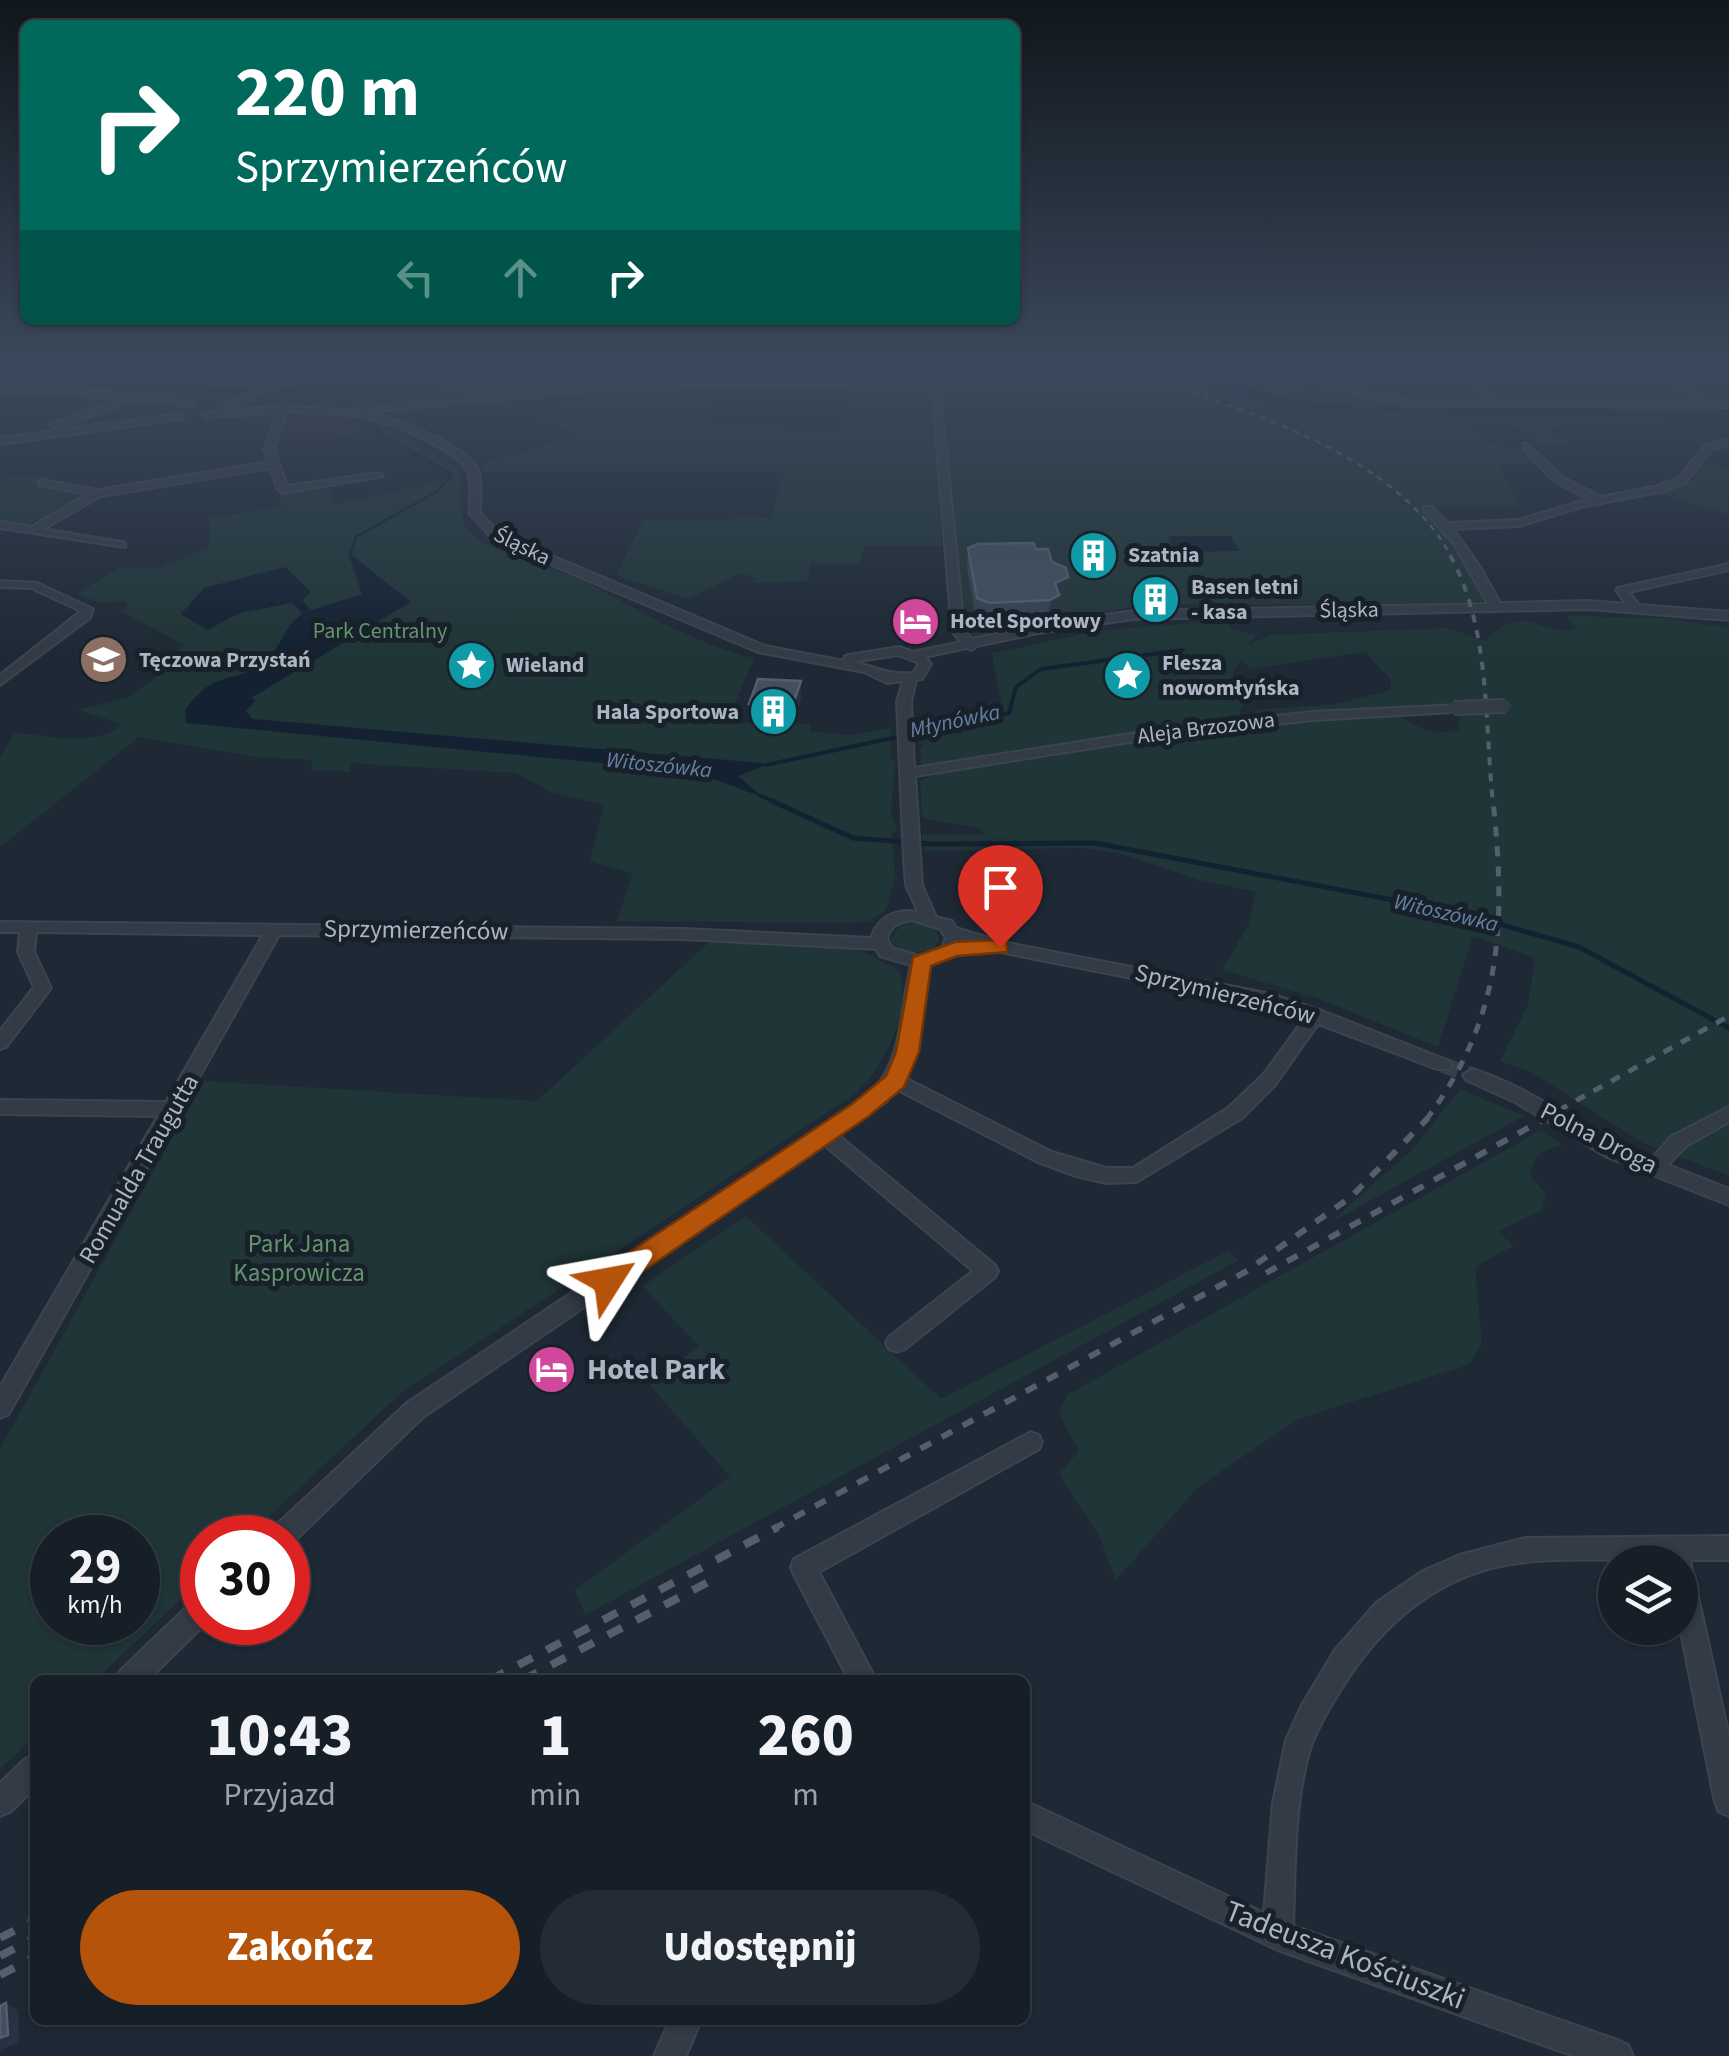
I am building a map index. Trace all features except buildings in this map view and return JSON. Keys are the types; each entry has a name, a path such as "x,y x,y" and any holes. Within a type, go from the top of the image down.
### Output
{"street":[{"name":"Śląska","path":"467,462 474,474 476,514 496,536 750,644 823,660 871,662"},
{"path":"943,462 958,631 971,646"},
{"path":"1542,462 1558,478 1599,500"},
{"path":"1446,526 1519,523 1681,481 1697,462"},
{"path":"32,531 98,494 274,464 283,490 378,476"},
{"path":"43,483 98,494"},
{"path":"1428,508 1446,526 1496,606"},
{"path":"0,525 121,546"},
{"path":"1520,600 1622,590 1729,568"},
{"path":"0,584 33,586 84,605 86,615 2,676"},
{"path":"1622,590 1633,606"},
{"name":"Śląska","path":"921,659 1038,629 1133,616 1496,606 1633,606 1729,616"},
{"path":"887,679 910,678 922,672 921,659 899,651 871,662 904,702"},
{"path":"910,678 904,702 914,885 928,916 952,932 949,950 920,962 896,958 881,937 904,916 914,885"},
{"name":"Aleja Brzozowa","path":"908,773 1168,732 1313,716 1506,706"},
{"path":"904,916 928,916"},
{"path":"0,1043 43,988 26,952 29,926"},
{"name":"Sprzymierzeńców","path":"0,927 881,937"},
{"name":"Romualda Traugutta","path":"0,1408 275,928"},
{"name":"Sprzymierzeńców","path":"952,932 1000,947 1272,1000 1444,1064"},
{"name":"Sprzymierzeńców","path":"949,950 1000,947"},
{"path":"304,1515 416,1410 825,1135 896,1081 908,1052 920,962"},
{"path":"896,1081 1074,1168 1117,1178 1136,1175 1235,1112 1269,1080 1316,1015"},
{"name":"Polna Droga","path":"1472,1075 1522,1097 1568,1128 1729,1197"},
{"path":"0,1107 175,1108"},
{"path":"1654,1168 1680,1142 1729,1114"},
{"path":"825,1135 988,1271 897,1343"},
{"path":"860,1675 803,1567 1031,1442"},
{"path":"1698,1555 1729,1548"},
{"path":"1278,1935 1283,1825 1294,1758 1305,1726 1352,1643 1380,1613 1430,1580 1496,1555 1525,1550 1598,1554"},
{"path":"134,1675 180,1631"},
{"path":"1696,1645 1729,1802"},
{"path":"0,1802 30,1773"},
{"name":"Tadeusza Kościuszki","path":"1030,1817 1278,1935 1617,2056"},
{"path":"670,2056 684,2025"}],"green space":[{"name":"Park Centralny","path":"435,462 445,462 457,469 462,519 484,543 586,582 689,635 754,658 727,723 810,724 810,731 850,735 891,728 890,757 895,762 891,812 897,829 892,834 895,875 886,910 869,921 851,923 617,921 633,874 590,861 604,805 553,793 516,773 350,763 351,772 310,770 313,760 255,757 139,737 0,847 0,756 15,733 72,739 112,732 122,724 79,710 128,697 150,682 184,645 119,610 126,609 127,601 102,603 76,594 120,567 156,569 209,547 209,518 281,507 280,493 328,486 335,504 454,479 451,471"},
{"path":"937,462 942,546 864,546 859,564 810,563 808,581 750,583 755,578 741,573 688,599 616,575 643,520 772,518 784,471 484,471 482,464"},
{"path":"948,462 1539,464 1498,465 1519,505 1424,507 1458,549 1488,601 1147,604 977,637 964,630"},
{"path":"1704,463 1729,470 1728,514 1655,493 1691,481"},
{"path":"49,476 33,485 84,495 28,525 0,522 0,478"},
{"path":"1567,616 1662,618 1729,628 1729,1176 1643,1143 1531,1072 1500,1061 1528,1005 1535,958 1473,936 1438,1047 1317,998 1222,970 1248,926 1256,892 1199,880 1119,853 1081,848 925,851 922,835 984,835 982,829 922,818 920,781 940,772 1222,728 1356,714 1386,714 1429,731 1446,732 1458,730 1460,711 1504,714 1505,706 1471,702 1245,719 1258,710 1335,704 1391,690 1391,680 1365,652 1250,669 1242,660 1233,670 1233,687 1243,704 1237,721 921,765 920,750 925,746 921,745 921,717 1003,712 992,653 1103,630 1226,621 1232,629 1256,635 1249,644 1271,635 1447,628 1485,641 1499,629 1522,621 1578,630"},
{"path":"916,923 936,930 939,941 933,949 912,953 892,943 891,937 900,926"},
{"name":"Park Jana Kasprowicza","path":"709,942 857,949 899,970 902,1003 894,1036 857,1093 400,1394 271,1515 180,1515 180,1600 160,1619 160,1515 30,1515 30,1645 132,1645 100,1675 30,1675 30,1741 0,1769 0,1449 203,1081 537,1101"},
{"path":"1460,1089 1524,1116 1328,1224 1413,1149"},
{"path":"1541,1130 1563,1145 1544,1152 1533,1164 1531,1178 1546,1193 1542,1210 1498,1231 1513,1246 1475,1267 1482,1344 1468,1365 1298,1419 1197,1488 1116,1580 1099,1536 1059,1474 1079,1451 1059,1414 1067,1395"},
{"path":"746,1216 941,1399 1228,1251 1239,1260 585,1615 575,1590 730,1477 650,1385 699,1346 642,1286"}],"water":[{"path":"1231,536 1239,551 1177,552 1168,538"},
{"path":"348,552 411,602 251,698 256,700 246,711 253,719 762,763 766,765 738,776 762,797 695,772 186,723 185,710 196,697 216,682 265,662 291,624 303,614 292,603 240,613 207,630 181,614 204,588 285,567 311,592 302,600 311,610 362,594"}],"waterway":[{"name":"Witoszówka","path":"351,553 356,537 436,492 452,474 430,462"},
{"name":"Młynówka","path":"766,765 1009,713 1016,687 1041,669 1183,650"},
{"name":"Witoszówka","path":"759,795 777,803"},
{"name":"Witoszówka","path":"772,801 853,838 931,844 1095,843 1461,913 1579,947 1729,1028"}],"tunnel":[{"path":"1443,1065 1472,1075"}],"railway":[{"path":"1353,462 1387,484 1424,518 1450,555"},
{"path":"1450,555 1473,614 1479,645 1493,803"},
{"path":"1426,1120 1452,1082 1471,1044 1493,968 1499,888 1493,801"},
{"path":"1541,1120 1729,1016"},
{"path":"773,1529 1245,1272 1351,1197 1428,1118"},
{"path":"1266,1273 1546,1118"},
{"path":"499,1675 778,1527"},
{"path":"532,1675 710,1581"},
{"path":"0,1938 30,1923"},
{"path":"0,1956 30,1941"},
{"path":"0,1975 30,1960"}],"place":[{"name":"Szatnia","path":"1093,555"},
{"name":"Basen letni - kasa","path":"1156,600"},
{"name":"Hotel Sportowy","path":"915,621"},
{"name":"Tęczowa Przystań","path":"104,660"},
{"name":"Wieland","path":"471,665"},
{"name":"Flesza nowomłyńska","path":"1127,676"},
{"name":"Hala Sportowa","path":"774,712"},
{"name":"Hotel Park","path":"552,1369"}],"route":[{"path":"608,1281 861,1110 896,1081 908,1052 920,962 949,950 1000,947"}]}
